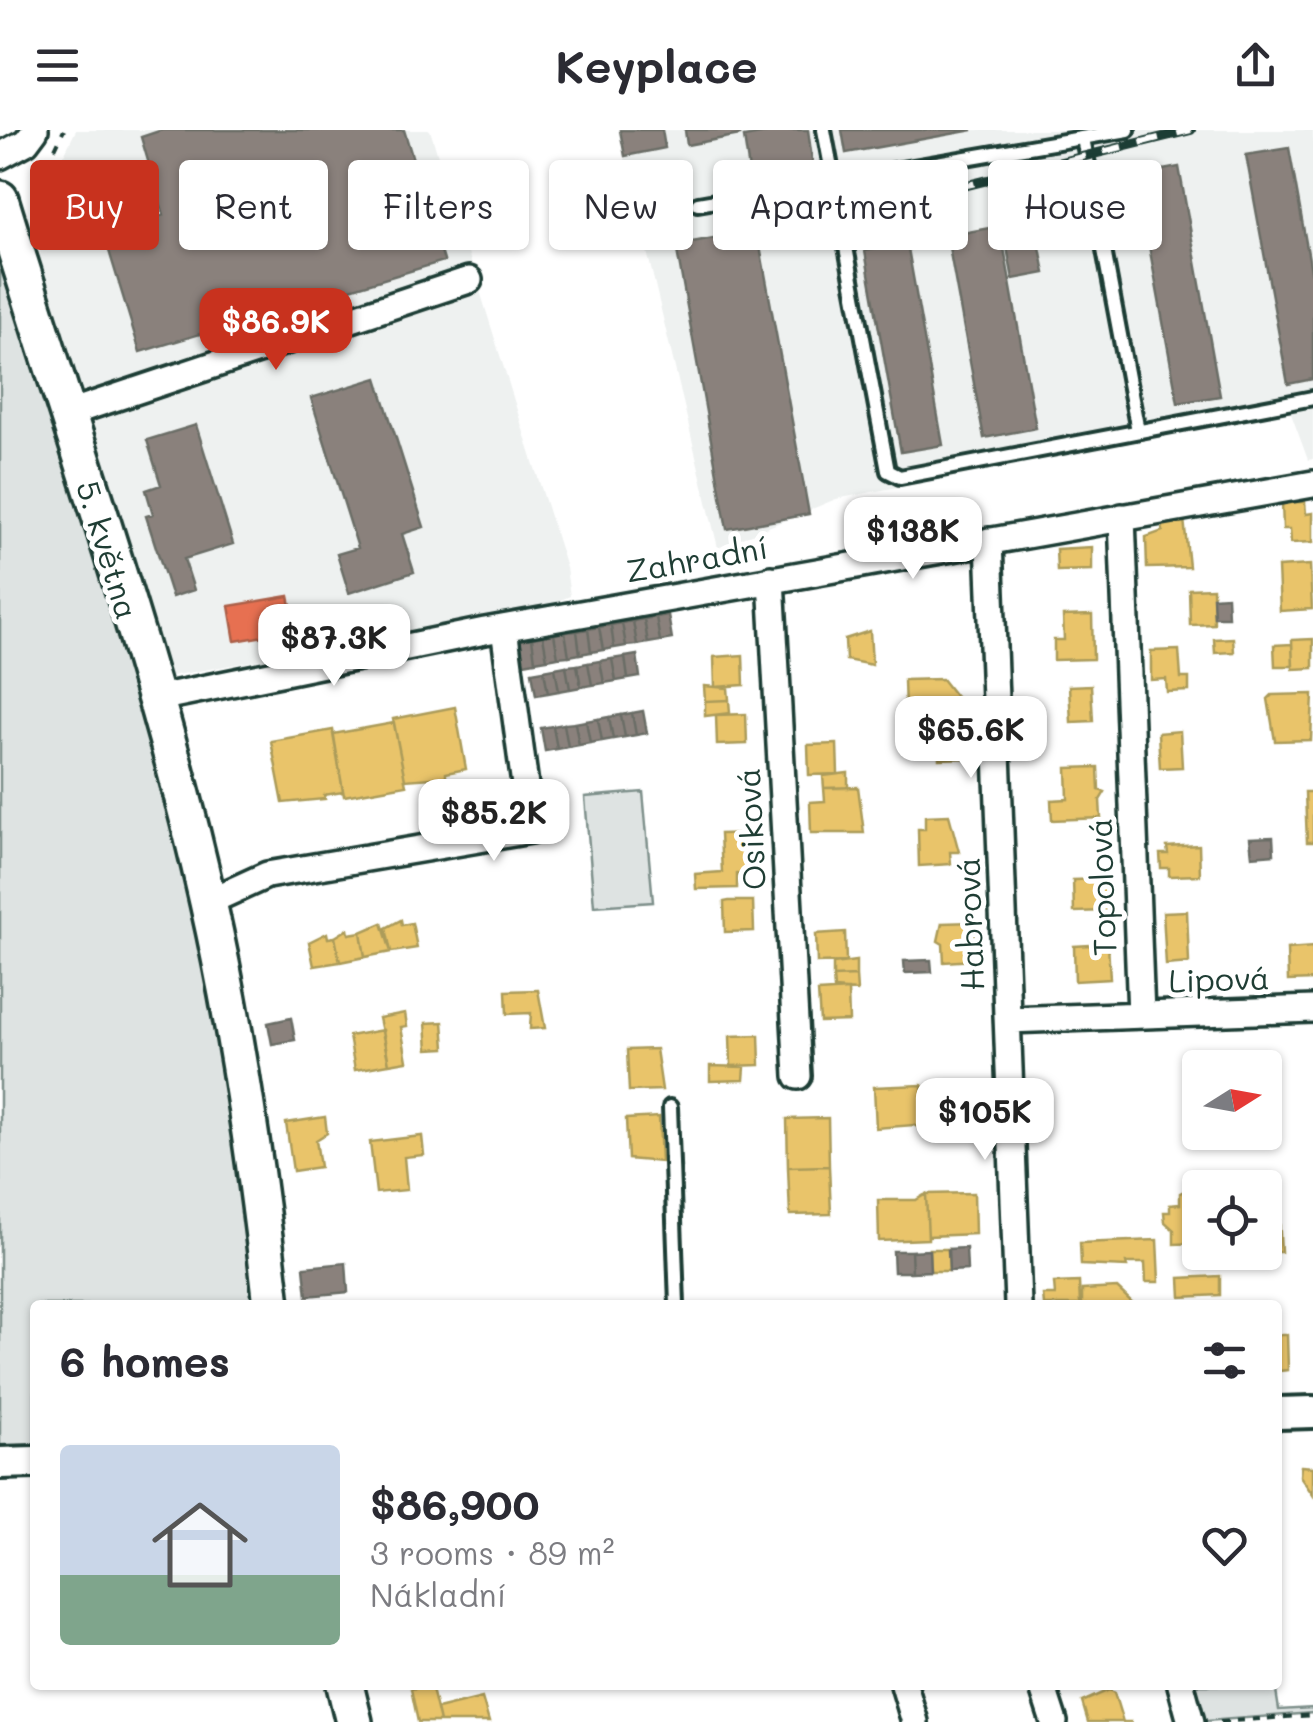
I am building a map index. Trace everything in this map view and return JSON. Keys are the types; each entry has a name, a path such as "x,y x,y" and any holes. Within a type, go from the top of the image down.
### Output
{"main road":[{"name":"5. května","path":"0,199 153,699 208,902 258,1182 271,1300"},
{"path":"346,1690 354,1722"}],"street":[{"path":"0,156 26,142 34,130"},
{"path":"66,414 469,280"},
{"name":"Zahradní","path":"153,699 504,628 1313,484"},
{"name":"Topolová","path":"1122,518 1140,1015"},
{"name":"Habrová","path":"989,541 1018,1300"},
{"name":"Osiková","path":"771,579 798,1076"},
{"path":"208,902 267,874 531,830 504,628"},
{"name":"Lipová","path":"1008,1020 1313,1009"},
{"path":"1282,1414 1313,1412"},
{"path":"0,1463 30,1462"},
{"path":"905,1690 915,1722"},
{"path":"1044,1690 1054,1722"},
{"path":"1182,1690 1191,1722"}],"lane":[{"path":"824,130 830,160"},
{"path":"956,160 1128,130"},
{"path":"1083,138 1138,431"},
{"path":"698,204 713,201"},
{"path":"847,250 888,472 900,477 1313,398"},
{"path":"670,1108 677,1300"}],"path":[{"path":"1220,1722 1313,1714"}],"shaded area":[{"path":"76,130 430,130 439,160 348,160 348,250 467,250 566,568 570,596 535,611 165,677 40,270 40,250 159,250 159,160 61,160"},
{"path":"618,130 1313,130 1313,459 1308,460 1290,411 836,499 718,548 647,250 693,250 693,160 625,160"},
{"path":"0,241 193,883 232,1105 256,1300 30,1300 30,1449 0,1451"},
{"path":"643,792 653,902 594,906 585,797"},
{"path":"1183,1690 1276,1690 1279,1710 1313,1708 1313,1713 1193,1722"}],"building: Homes":[{"path":"1282,502 1305,502 1306,514 1313,513 1313,542 1291,543 1290,529 1283,529"},
{"path":"1184,519 1189,567 1147,568 1146,537 1163,531 1162,520"},
{"path":"1092,547 1092,570 1057,571 1056,549"},
{"path":"1310,565 1312,609 1280,611 1278,567"},
{"path":"1213,588 1214,624 1190,625 1189,589"},
{"path":"1092,615 1093,659 1054,660 1054,640 1064,640 1063,616"},
{"path":"870,631 872,665 846,660 845,639"},
{"path":"1233,638 1234,652 1215,653 1214,639"},
{"path":"1313,639 1313,668 1293,669 1292,640"},
{"path":"1292,644 1293,666 1275,666 1274,645"},
{"path":"1179,650 1181,678 1189,678 1189,691 1167,692 1166,679 1151,680 1151,651"},
{"path":"743,655 744,685 715,687 714,657"},
{"path":"942,679 967,711 968,758 939,759 938,732 930,724 933,720 922,710 905,710 904,680"},
{"path":"1091,685 1093,721 1071,722 1069,686"},
{"path":"704,686 728,688 729,700 705,701"},
{"path":"1313,694 1311,740 1275,741 1268,699 1272,695"},
{"path":"729,700 730,713 705,716 705,701"},
{"path":"455,707 466,769 446,773 446,777 405,780 393,719"},
{"path":"746,714 747,744 717,745 716,715"},
{"path":"394,723 406,785 344,796 333,734"},
{"path":"333,730 343,792 324,795 325,799 283,803 271,741"},
{"path":"1180,731 1182,767 1160,768 1158,733"},
{"path":"837,744 838,774 809,775 808,745"},
{"path":"1098,767 1099,790 1105,792 1100,800 1101,818 1052,820 1051,800 1068,799 1067,768"},
{"path":"848,773 848,788 824,788 823,776"},
{"path":"858,787 864,833 811,833 810,802 825,801 824,788"},
{"path":"1305,792 1313,792 1313,842 1307,842"},
{"path":"949,815 959,852 950,852 951,864 919,866 918,829 925,829 925,816"},
{"path":"751,833 752,873 737,874 737,888 696,889 695,874 722,872 720,834"},
{"path":"1199,845 1200,875 1169,876 1169,868 1161,868 1160,854 1168,854 1167,847"},
{"path":"1105,879 1106,893 1111,893 1106,911 1074,912 1073,880"},
{"path":"753,901 754,931 725,932 724,902"},
{"path":"1187,911 1189,963 1166,965 1163,912"},
{"path":"401,920 402,925 412,923 417,948 391,952 386,928"},
{"path":"973,922 974,960 944,962 943,944 938,941 942,923"},
{"path":"382,923 391,952 365,957 361,932"},
{"path":"348,929 349,934 361,932 365,957 340,962 335,937"},
{"path":"845,932 846,962 817,963 816,934"},
{"path":"327,933 328,938 335,937 340,962 314,966 309,942"},
{"path":"1108,944 1110,979 1075,981 1074,946"},
{"path":"1313,947 1313,980 1288,981 1287,949"},
{"path":"856,961 856,976 833,977 833,964"},
{"path":"856,976 857,991 834,989 833,977"},
{"path":"538,990 545,1028 530,1029 531,1013 507,1014 506,991"},
{"path":"848,990 849,1021 820,1022 818,992"},
{"path":"405,1013 407,1026 401,1027 407,1061 389,1064 379,1018"},
{"path":"443,1022 445,1048 428,1049 426,1023"},
{"path":"383,1030 389,1064 355,1070 349,1036"},
{"path":"759,1035 760,1065 731,1066 730,1036"},
{"path":"656,1049 662,1090 629,1091 627,1050"},
{"path":"710,1066 745,1067 744,1080 710,1081"},
{"path":"922,1085 924,1131 914,1125 876,1128 874,1087"},
{"path":"922,1085 924,1090 970,1088 972,1129 924,1131"},
{"path":"325,1117 327,1133 316,1140 320,1167 293,1171 286,1123"},
{"path":"659,1117 661,1162 628,1159 626,1119"},
{"path":"828,1118 829,1166 788,1167 787,1119"},
{"path":"422,1136 424,1155 404,1157 407,1190 376,1193 370,1142"},
{"path":"829,1166 831,1214 790,1215 788,1167"},
{"path":"974,1193 975,1234 928,1239 926,1194"},
{"path":"1180,1193 1182,1244 1174,1244 1174,1230 1165,1222 1164,1212 1170,1212 1170,1205 1180,1204"},
{"path":"926,1194 928,1239 879,1241 878,1200 916,1200"},
{"path":"1157,1240 1159,1282 1146,1282 1145,1263 1126,1263 1127,1267 1081,1265 1080,1243"},
{"path":"929,1249 948,1249 949,1271 930,1271"},
{"path":"1220,1276 1220,1295 1181,1297 1180,1278"},
{"path":"1079,1282 1080,1300 1044,1300 1043,1295 1055,1295 1054,1283"},
{"path":"1117,1288 1130,1300 1082,1300 1082,1290"},
{"path":"1282,1335 1287,1335 1288,1370 1282,1371"},
{"path":"1301,1466 1313,1467 1313,1495 1300,1476"},
{"path":"411,1690 432,1690 440,1722 418,1722"},
{"path":"1109,1690 1114,1693 1123,1722 1088,1722 1082,1702"},
{"path":"482,1698 489,1722 440,1722 437,1709"}],"building: Shops":[{"path":"289,596 296,630 285,632 279,626 276,634 235,641 229,606"}],"building: Industry":[{"path":"162,130 404,130 413,160 348,160 348,250 441,250 444,261 140,352 109,250 159,250 159,216 164,215 159,198 159,160 148,160 141,137"},
{"path":"620,130 662,130 665,148 625,156"},
{"path":"685,130 739,130 740,135 687,145"},
{"path":"808,130 812,160 747,160 744,137"},
{"path":"842,130 973,130 846,153"},
{"path":"1289,148 1313,282 1313,379 1288,384 1246,155"},
{"path":"1179,167 1220,396 1178,403 1150,250 1162,250 1162,170"},
{"path":"988,228 988,250 1004,250 1036,428 984,438 950,250 968,250 968,232"},
{"path":"713,238 713,250 761,250 809,514 727,529 677,250 693,250 693,242"},
{"path":"908,250 943,445 901,452 865,251"},
{"path":"1008,250 1041,250 1045,273 1013,279"},
{"path":"377,378 424,527 402,534 414,572 349,593 337,554 358,548 311,398"},
{"path":"196,425 233,544 184,559 194,590 172,597 146,516 153,514 146,490 161,485 147,440"},
{"path":"1227,596 1228,617 1214,617 1213,597"},
{"path":"668,615 672,639 660,641 656,617"},
{"path":"656,617 660,641 648,643 644,619"},
{"path":"644,619 648,643 637,645 633,621"},
{"path":"633,621 637,645 626,646 622,623"},
{"path":"622,623 626,646 614,648 611,625"},
{"path":"611,625 614,648 603,650 599,627"},
{"path":"599,627 603,650 591,652 588,629"},
{"path":"588,629 591,652 580,654 577,631"},
{"path":"577,631 580,654 569,656 565,632"},
{"path":"565,632 569,656 558,657 554,634"},
{"path":"554,634 558,657 547,659 543,636"},
{"path":"543,636 547,659 535,661 532,638"},
{"path":"532,638 535,661 524,663 520,640"},
{"path":"637,655 640,677 628,679 625,657"},
{"path":"625,657 628,679 616,681 612,659"},
{"path":"612,659 616,681 604,683 600,661"},
{"path":"600,661 604,683 592,685 588,663"},
{"path":"588,663 592,685 581,687 577,665"},
{"path":"577,665 581,687 570,689 566,666"},
{"path":"566,666 570,689 559,691 555,668"},
{"path":"555,668 559,691 548,693 544,670"},
{"path":"544,670 548,693 536,695 532,672"},
{"path":"643,711 647,733 636,735 632,713"},
{"path":"632,713 636,735 625,737 621,715"},
{"path":"621,715 625,737 613,739 609,717"},
{"path":"609,717 613,739 602,741 598,719"},
{"path":"598,719 602,741 590,743 586,721"},
{"path":"586,721 590,743 579,745 575,723"},
{"path":"575,723 579,745 568,747 564,724"},
{"path":"564,724 568,747 557,749 553,726"},
{"path":"553,726 557,749 545,751 541,728"},
{"path":"1273,837 1274,854 1252,856 1250,838"},
{"path":"931,960 932,972 905,973 904,961"},
{"path":"291,1018 295,1040 272,1044 268,1023"},
{"path":"966,1248 967,1270 949,1271 948,1249"},
{"path":"929,1250 930,1271 912,1272 911,1251"},
{"path":"893,1251 911,1251 912,1272 894,1272"},
{"path":"346,1263 348,1292 307,1296 304,1267"}],"railway":[{"path":"968,185 1191,130"}]}
